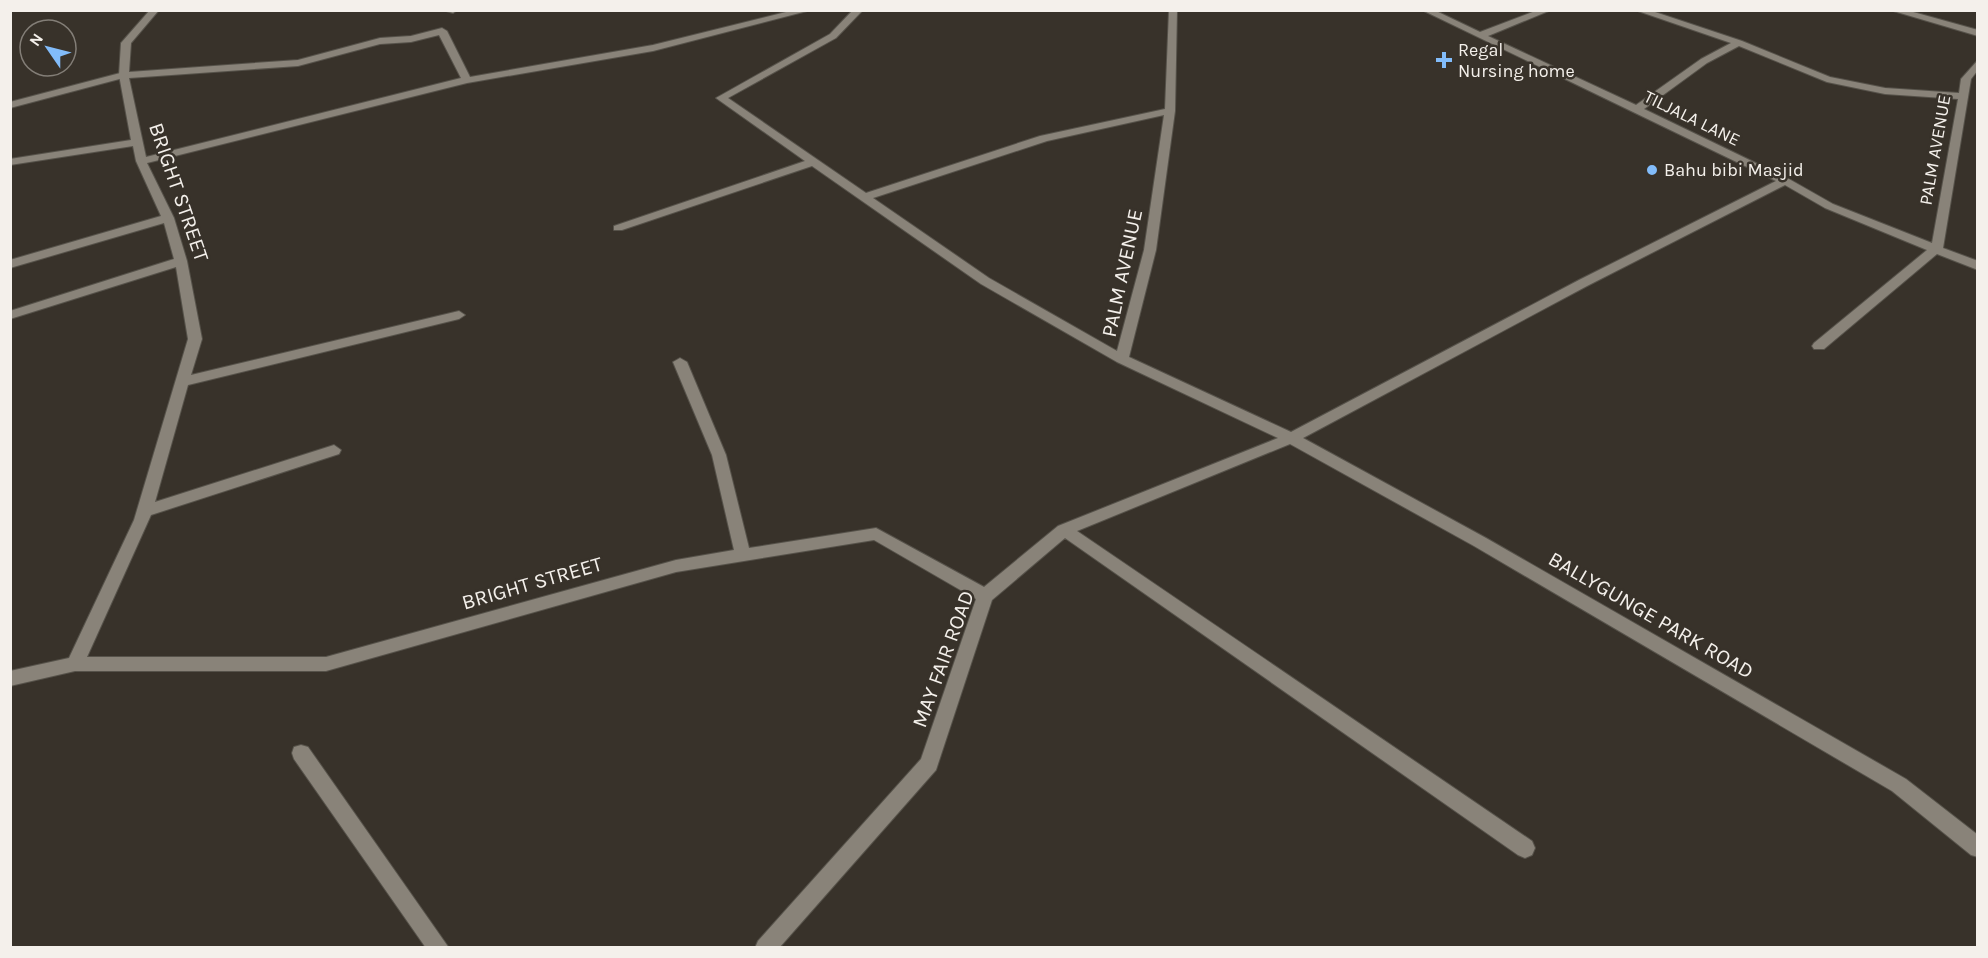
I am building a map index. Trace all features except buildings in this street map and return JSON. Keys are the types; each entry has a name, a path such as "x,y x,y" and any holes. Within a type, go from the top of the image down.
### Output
{"street":[{"name":"BRIGHT STREET","path":"75,664 145,511 195,339 181,261 168,218 141,161 135,142 124,75 126,43 155,10"},
{"path":"447,10 453,10"},
{"path":"141,161 467,80 653,48 807,10"},
{"path":"859,10 833,36 721,98 811,163 985,281 1122,359"},
{"name":"PALM AVENUE","path":"1173,10 1170,111 1150,250 1122,359 1291,438"},
{"name":"TILJALA LANE","path":"1426,10 1637,109 1785,181 1829,206 1977,266"},
{"path":"1481,35 1547,10"},
{"path":"1639,10 1739,43 1827,79 1853,86 1885,91 1963,96"},
{"path":"1894,10 1977,33"},
{"path":"10,105 124,75 298,63 380,41 411,39 442,31 467,80"},
{"path":"1637,109 1704,61 1739,43"},
{"name":"PALM AVENUE","path":"1936,248 1966,79 1977,63"},
{"path":"863,198 1044,138 1170,111"},
{"path":"10,162 135,142"},
{"path":"618,228 811,163"},
{"name":"MAY FAIR ROAD","path":"765,948 929,764 985,596 1064,530 1291,438 1583,283 1785,181"},
{"path":"10,264 168,218"},
{"path":"1819,346 1936,248"},
{"path":"10,315 181,261"},
{"path":"182,382 459,315"},
{"path":"680,362 718,455 743,555"},
{"name":"BALLYGUNGE PARK ROAD","path":"1291,438 1480,542 1899,785 1977,848"},
{"path":"145,511 334,450"},
{"path":"1064,530 1525,848"},
{"name":"BRIGHT STREET","path":"10,680 75,664 326,664 676,566 876,534 985,596"},
{"path":"301,753 439,948"}],"place":[{"name":"Regal Nursing home","path":"1444,60"},
{"name":"Bahu bibi Masjid","path":"1652,170"}]}
